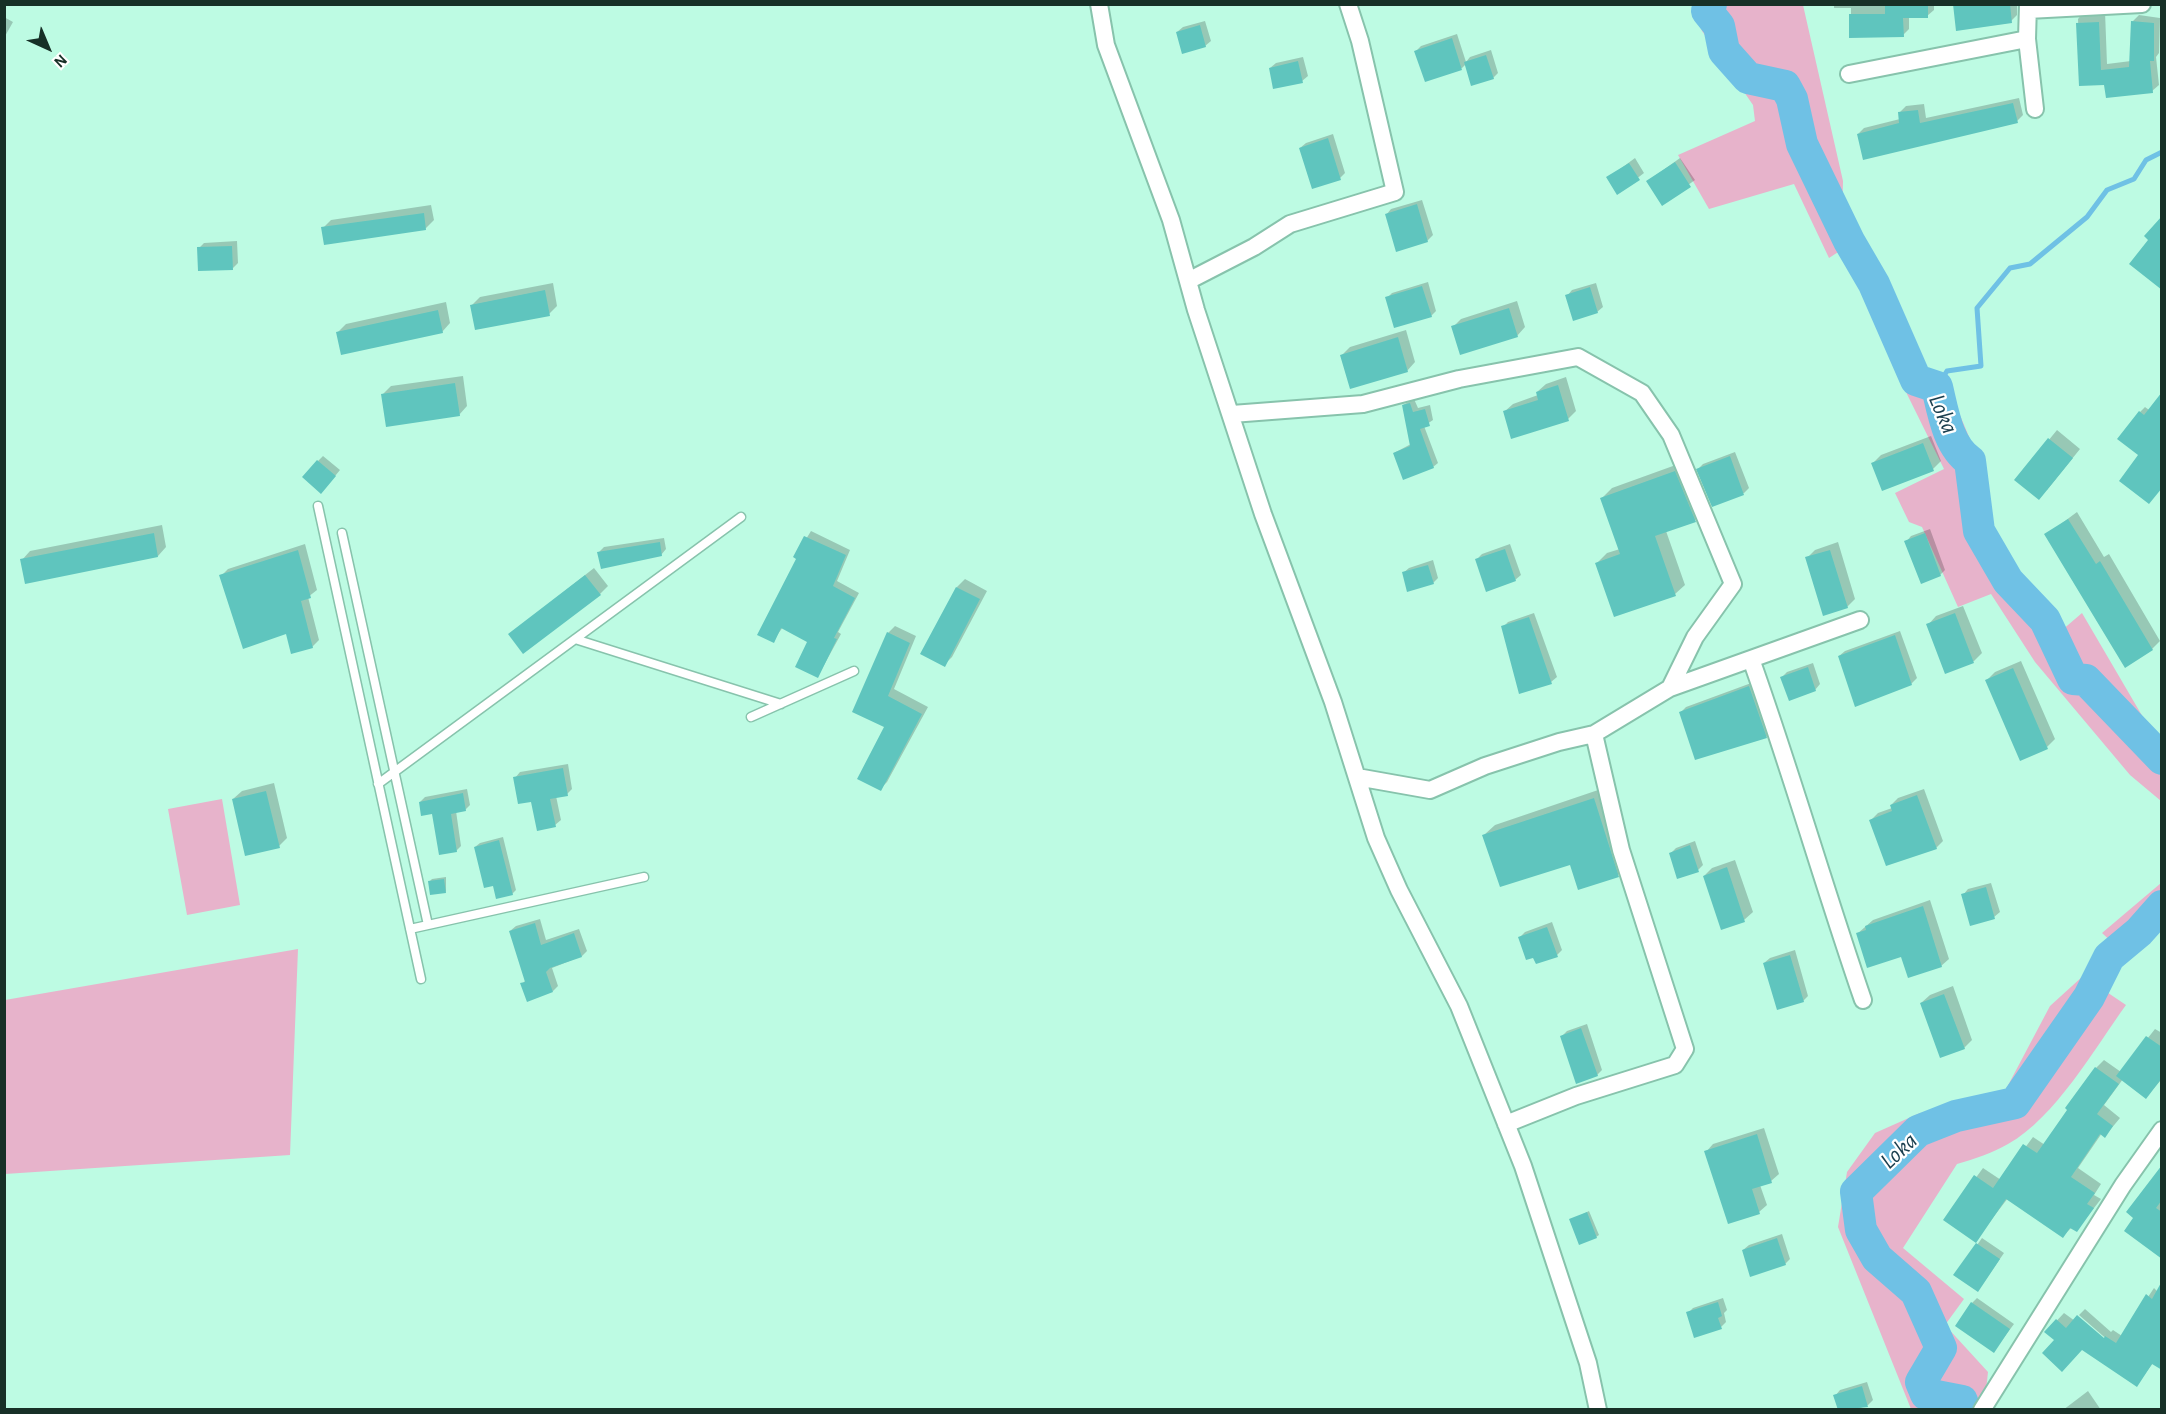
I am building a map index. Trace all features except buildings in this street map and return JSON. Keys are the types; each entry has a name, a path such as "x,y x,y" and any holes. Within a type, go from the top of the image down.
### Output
{"street":[{"path":"1099,4 1106,45 1170,220 1263,514 1333,702 1376,838 1399,890 1459,1006 1506,1124 1588,1363 1598,1410"},
{"path":"1188,281 1254,247 1290,224 1395,192 1360,41 1348,4"},
{"path":"2035,109 2027,39 2028,7 2142,4"},
{"path":"1850,74 2027,39"},
{"path":"1232,414 1363,404 1459,378 1578,357 1642,393 1671,435 1733,585 1695,637 1670,688"},
{"path":"1357,777 1430,790 1496,763 1559,742 1594,734 1670,688 1860,620"},
{"path":"1750,659 1772,718 1822,883 1863,1000"},
{"path":"1506,1124 1576,1096 1675,1065 1685,1049 1622,850 1594,734"},
{"path":"1982,1410 2123,1185 2162,1130"}],"lane":[{"path":"318,506 420,979"},
{"path":"378,784 741,518"},
{"path":"342,533 428,925"},
{"path":"575,639 781,704"},
{"path":"751,717 854,671"},
{"path":"410,929 644,877"}],"shaded area":[{"path":"1692,5 1803,5 1843,181 1842,222 1852,243 1829,258 1794,184 1709,209 1678,155 1755,121 1753,105 1702,31"},
{"path":"1936,371 1951,394 1970,439 1971,484 1988,514 2009,574 2061,631 2082,613 2161,748 2161,801 2130,775 2035,662 1991,594 1958,607 1922,527 1909,522 1895,493 1944,469 1904,388"},
{"path":"222,799 240,905 187,915 168,809"},
{"path":"2161,883 2161,918 2127,956 2102,933"},
{"path":"298,949 290,1155 5,1174 5,1000"},
{"path":"2083,976 2126,1005 2073,1081 2042,1117 2008,1144 1983,1156 1957,1164 1903,1248 1964,1299 1945,1325 1988,1372 1984,1409 1911,1409 1838,1227 1847,1172 1875,1133 1920,1113 1974,1107 2005,1091 2050,1006"}],"waterway":[{"name":"Loka","path":"1711,4 1707,11 1719,26 1724,51 1748,78 1785,86 1792,99 1802,144 1849,241 1874,284 1916,380 1937,387 1951,438 1956,447 1970,461 1979,531 2008,581 2045,620 2073,679 2086,680 2162,759"},
{"path":"1937,387 1947,371 1981,366 1977,308 2010,268 2030,264 2087,217 2107,190 2134,179 2146,160 2162,152"},
{"name":"Loka","path":"1965,1410 1962,1401 1926,1394 1921,1382 1941,1348 1916,1292 1877,1258 1861,1230 1856,1192 1918,1131 1956,1116 2015,1103 2089,997 2109,957 2139,932 2162,906"}]}
